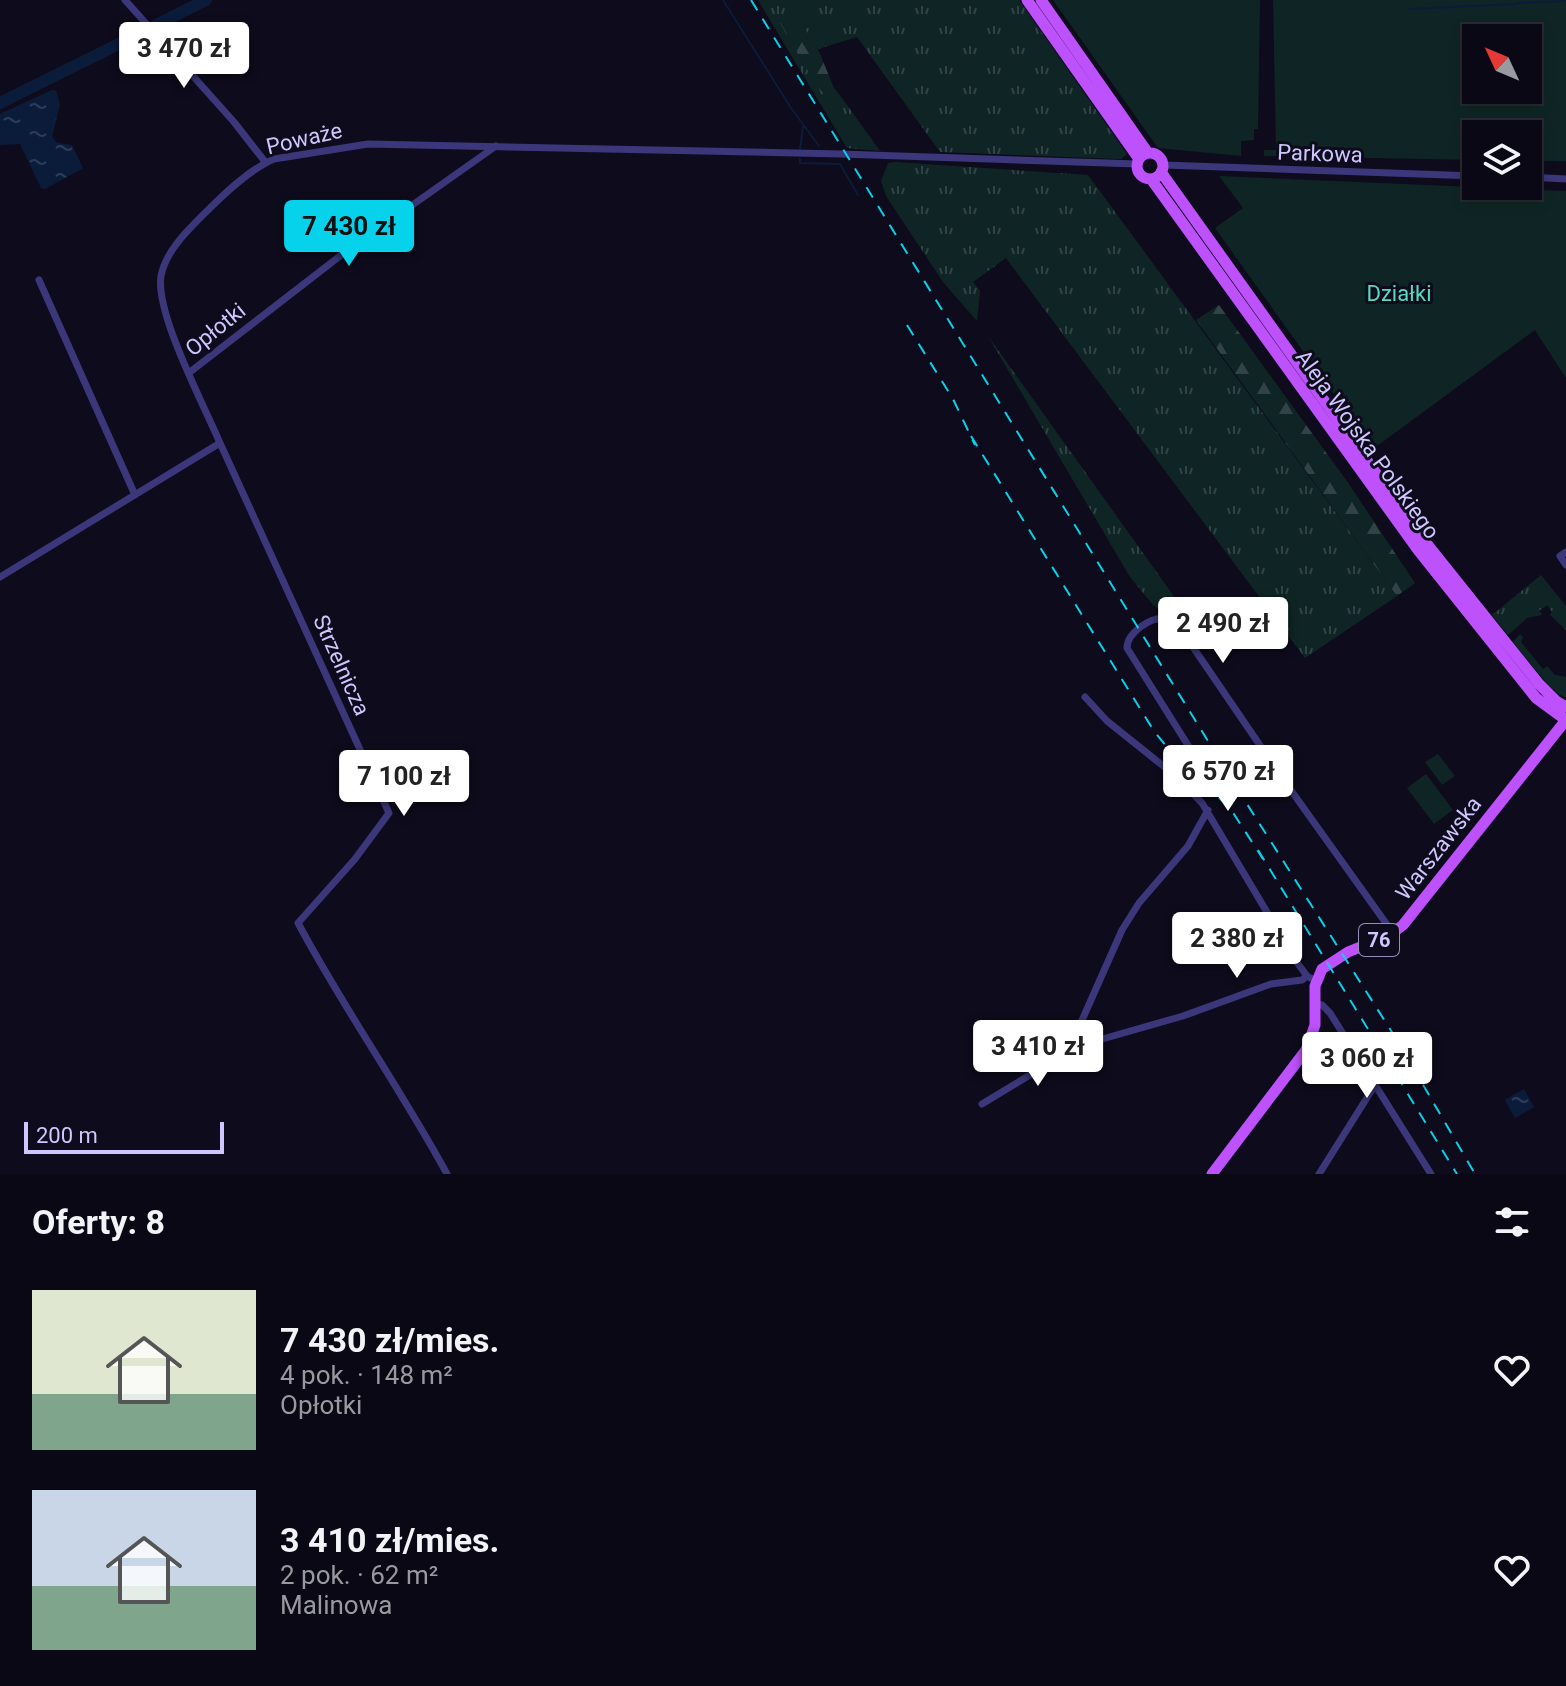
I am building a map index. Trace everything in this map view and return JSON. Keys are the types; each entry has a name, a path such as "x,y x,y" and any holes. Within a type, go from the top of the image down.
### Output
{"main road":[{"path":"1027,0 1141,159"},
{"path":"1041,0 1141,159 1141,176 1158,172 1158,156 1141,159"},
{"name":"Aleja Wojska Polskiego","path":"1158,172 1423,539 1539,684 1566,707"},
{"name":"Aleja Wojska Polskiego","path":"1158,172 1418,550 1536,698 1566,719"},
{"name":"Warszawska","path":"1311,978 1332,962 1393,933 1410,916 1566,719"},
{"name":"Warszawska","path":"1540,750 1566,732"},
{"path":"1212,1174 1306,1050 1315,1025 1316,1003 1311,978"}],"street":[{"path":"125,0 234,122 266,163"},
{"name":"Poważe","path":"220,443 168,322 162,301 161,275 174,247 198,219 266,163 308,152 368,144 1141,159"},
{"name":"Opłotki","path":"190,372 340,256 496,146"},
{"name":"Parkowa","path":"1158,172 1462,176"},
{"path":"1542,178 1566,179"},
{"path":"39,280 135,495"},
{"path":"0,577 220,443"},
{"name":"Strzelnicza","path":"220,443 389,813 347,868 298,923 447,1174"},
{"path":"1566,552 1560,556 1566,565"},
{"path":"1197,797 1205,784 1206,774 1127,648 1131,635 1158,620 1167,620 1182,631 1250,733 1393,933"},
{"path":"982,1104 1078,1046 1183,1016 1271,984 1311,978 1296,961 1208,810 1197,797 1107,721 1085,697"},
{"path":"1078,1046 1079,1027 1117,940 1139,903 1188,846 1208,810"},
{"path":"1316,1003 1330,1013 1431,1174"},
{"path":"1319,1174 1375,1085"}],"green space":[{"path":"758,0 1019,0 1127,154 1121,159 940,152 857,37 818,49 800,22 828,98 842,98 880,151 847,148"},
{"path":"1053,0 1260,0 1258,129 1254,129 1254,140 1241,141 1241,156 1158,148"},
{"path":"1273,0 1566,0 1566,161 1542,161 1542,120 1462,120 1462,160 1264,156 1264,150 1276,150"},
{"path":"785,18 800,22 818,49 834,88 842,98 828,98 816,85 780,23"},
{"path":"888,163 1088,175 1397,596 1305,658 1006,258 973,282 980,291 977,321 943,282 886,196 881,181"},
{"name":"Działki","path":"1219,176 1462,187 1462,200 1542,200 1542,190 1566,191 1566,378 1535,330 1373,449 1215,228 1243,208"},
{"path":"1219,305 1349,484 1415,583 1397,596 1196,320"},
{"path":"988,336 1193,623 1185,629 1153,605 1130,577"},
{"path":"1541,575 1566,606 1566,630 1550,615 1552,612 1547,605 1539,611 1542,615 1527,618 1508,635 1492,615"},
{"path":"1520,634 1523,637 1521,642 1543,669 1547,666 1555,675 1566,677 1566,698 1549,686 1513,642"},
{"path":"1438,754 1455,776 1442,785 1425,762"},
{"path":"1426,774 1453,810 1434,824 1407,788"}],"water":[{"path":"52,90 56,91 60,104 52,137 57,143 72,145 83,168 45,189 41,188 20,144 0,145 0,114"},
{"path":"1524,1089 1534,1107 1515,1118 1505,1100"}],"waterway":[{"path":"156,25 206,0"},
{"path":"723,0 791,108 819,146"},
{"path":"1518,3 1566,1"},
{"path":"1410,9 1515,4"},
{"path":"0,103 145,31"},
{"path":"800,149 803,127"},
{"path":"800,159 800,163 840,164 858,195"}],"railway":[{"path":"751,0 1240,793 1397,1040 1475,1174"},
{"path":"907,325 953,399 975,445"},
{"path":"971,436 1154,731 1175,757 1230,808 1263,859"},
{"path":"1258,850 1457,1174"}]}
